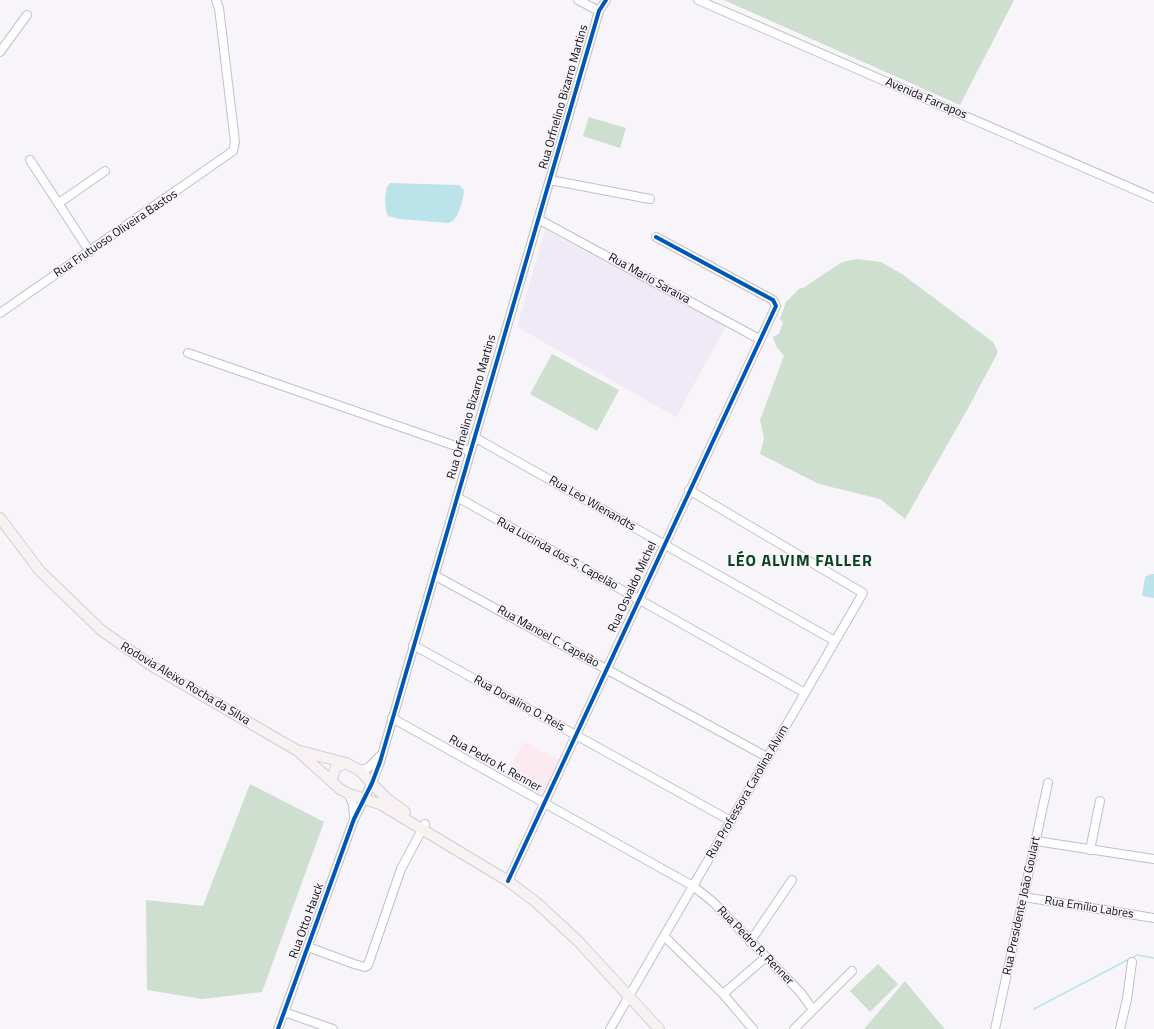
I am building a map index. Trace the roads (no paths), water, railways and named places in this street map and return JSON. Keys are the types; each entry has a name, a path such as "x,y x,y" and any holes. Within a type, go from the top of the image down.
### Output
{"main road":[{"name":"Rodovia Aleixo Rocha da Silva","path":"0,518 40,571 101,630 152,666 298,751 333,783 349,794 380,804 424,826 542,899 583,937 659,1029"},
{"name":"Rodovia Aleixo Rocha da Silva","path":"298,751 346,763 359,770 385,797 424,826"},
{"path":"333,783 332,778 336,767 346,763"},
{"name":"Rodovia Aleixo Rocha da Silva","path":"631,994 667,1029"}],"street":[{"name":"Rua Frutuoso Oliveira Bastos","path":"0,313 231,155 235,147 235,142 219,8 216,0"},
{"path":"578,0 599,12"},
{"name":"Rua Orfnelino Bizarro Martins","path":"354,819 372,783 381,754 599,12 606,0"},
{"name":"Avenida Farrapos","path":"698,0 1154,198"},
{"path":"0,52 26,15"},
{"path":"30,160 90,252"},
{"path":"58,202 105,171"},
{"path":"550,180 650,199"},
{"name":"Rua Mario Saraiva","path":"538,219 759,340"},
{"name":"Rua Osvaldo Michel","path":"509,878 776,302 656,237"},
{"path":"188,353 470,451"},
{"name":"Rua Leo Wienandts","path":"474,437 834,641"},
{"name":"Rua Professora Carolina Alvim","path":"610,1029 863,593 689,490"},
{"name":"Rua Lucinda dos S. Capelão","path":"456,497 805,693"},
{"name":"Rua Manoel C. Capelão","path":"434,575 767,757"},
{"name":"Rua Doralino O. Reis","path":"413,645 730,821"},
{"name":"Rua Pedro K. Renner","path":"392,718 693,886"},
{"name":"Rua Orfnelino Bizarro Martins","path":"359,770 368,768 381,754"},
{"name":"Rua Presidente João Goulart","path":"995,1029 1048,783"},
{"path":"349,794 353,805 354,819"},
{"path":"1090,850 1100,801"},
{"name":"Rua Otto Hauck","path":"278,1029 354,819"},
{"path":"308,947 354,964 365,967 369,964 401,869 424,826"},
{"path":"1036,841 1154,859"},
{"path":"750,942 792,880"},
{"name":"Rua Pedro R. Renner","path":"693,886 713,902 750,942 801,992 813,1010"},
{"name":"Rua Emílio Labres","path":"1024,898 1154,918"},
{"path":"664,936 723,994 753,1029"},
{"path":"723,994 766,957"},
{"path":"1120,1029 1127,999 1132,962"},
{"path":"794,1029 852,971"},
{"path":"284,1012 333,1029"}],"water":[{"path":"390,183 459,185 464,190 463,199 457,216 453,221 448,223 400,219 388,216 386,211 385,198 387,187"},
{"path":"1150,574 1154,574 1154,598 1142,596 1145,577"}],"waterway":[{"path":"1034,1009 1137,955 1154,958"}],"district":[{"name":"LÉO ALVIM FALLER","path":"800,562"}]}
